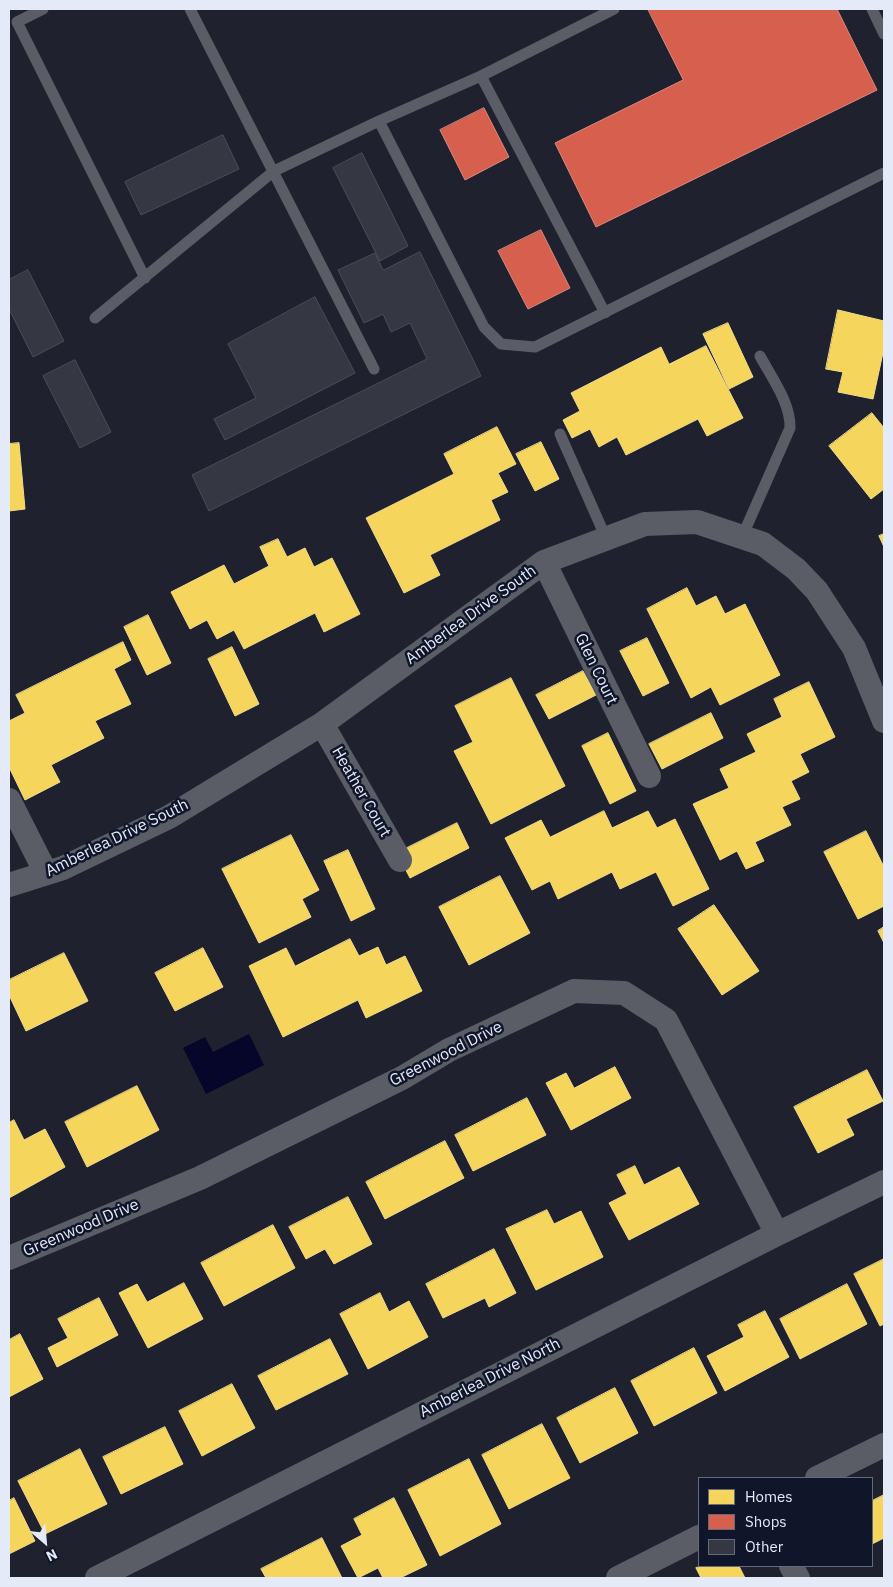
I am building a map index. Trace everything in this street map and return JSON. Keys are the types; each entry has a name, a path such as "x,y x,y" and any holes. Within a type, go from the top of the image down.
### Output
{"street":[{"name":"Amberlea Drive South","path":"9,885 46,874 169,817 322,724 544,562 645,524 697,522 763,544 796,569 817,591 854,648 884,721"},
{"name":"Glen Court","path":"544,562 649,776"},
{"name":"Heather Court","path":"322,724 400,860"},
{"path":"9,800 46,874"},
{"name":"Greenwood Drive","path":"9,1258 200,1178 402,1078 449,1050 574,991 624,993 666,1020 777,1234"},
{"name":"Amberlea Drive North","path":"97,1578 777,1234 884,1182"},
{"path":"819,1477 884,1445"},
{"path":"618,1578 698,1538"}],"lane":[{"path":"43,9 17,22 145,278"},
{"path":"190,9 374,369"},
{"path":"96,318 274,171 379,121 481,76 614,9"},
{"path":"872,9 884,34"},
{"path":"481,76 604,313"},
{"path":"379,121 484,327 501,344 535,347 884,173"},
{"path":"742,537 790,428 791,418 760,356"},
{"path":"560,434 606,538"}],"water":[{"path":"249,1034 264,1065 206,1094 183,1048 205,1037 213,1052"}],"building: Homes":[{"path":"838,310 884,321 884,348 873,399 838,392 843,372 826,369"},
{"path":"728,323 753,377 729,389 703,334"},
{"path":"706,346 743,418 707,436 698,419 626,455 617,437 599,447 590,429 572,438 563,420 580,411 571,393 661,347 669,364"},
{"path":"872,413 884,428 884,489 871,499 829,446"},
{"path":"497,427 516,464 498,473 508,492 491,500 500,520 430,555 440,575 404,593 366,518 454,474 444,454"},
{"path":"541,442 559,479 535,491 516,454"},
{"path":"19,443 25,509 9,511 9,444"},
{"path":"884,534 884,547 879,536"},
{"path":"278,539 287,557 305,548 314,567 332,558 360,614 324,632 315,613 244,649 234,630 217,639 207,620 190,629 171,592 224,565 234,584 269,566 260,547"},
{"path":"687,588 696,606 716,596 725,614 745,604 780,675 720,705 711,687 691,698 647,609"},
{"path":"148,615 171,663 147,675 124,627"},
{"path":"647,638 669,683 643,696 620,651"},
{"path":"123,642 131,660 114,669 131,704 95,721 104,738 51,765 60,782 25,800 9,767 9,721 25,713 16,695"},
{"path":"232,647 259,704 235,716 208,659"},
{"path":"583,671 596,695 549,719 536,695"},
{"path":"511,678 565,786 491,824 454,751 473,742 455,706"},
{"path":"809,682 835,737 800,754 809,772 791,781 800,799 782,807 791,825 755,842 764,861 746,869 737,851 720,860 693,804 729,788 720,769 756,752 747,734 782,717 774,699"},
{"path":"711,713 723,738 662,769 649,744"},
{"path":"608,733 636,791 610,804 582,746"},
{"path":"604,811 612,828 648,811 657,828 675,819 709,889 673,906 656,872 620,889 612,872 558,899 550,881 532,890 505,838 541,820 550,837"},
{"path":"457,823 469,848 410,878 397,853"},
{"path":"866,831 884,867 884,906 858,919 824,852"},
{"path":"291,835 319,890 302,899 311,917 259,943 222,869"},
{"path":"348,850 375,909 351,921 324,861"},
{"path":"500,876 530,933 469,965 439,907"},
{"path":"714,905 759,971 722,995 678,929"},
{"path":"884,927 884,943 878,931"},
{"path":"350,939 359,956 378,947 386,965 405,956 422,991 366,1018 358,1000 283,1037 249,966 286,948 295,966"},
{"path":"203,948 223,987 175,1011 155,973"},
{"path":"64,953 88,1001 26,1031 9,995 9,980"},
{"path":"615,1067 631,1098 571,1130 546,1083 566,1073 574,1088"},
{"path":"867,1070 883,1101 846,1119 854,1135 818,1153 794,1107"},
{"path":"137,1086 159,1130 87,1167 65,1122"},
{"path":"527,1098 546,1135 473,1171 455,1135"},
{"path":"14,1120 24,1140 45,1129 65,1167 9,1198 9,1123"},
{"path":"445,1141 464,1178 385,1219 366,1182"},
{"path":"635,1166 644,1185 679,1167 699,1204 629,1240 609,1203 627,1194 617,1175"},
{"path":"348,1197 372,1244 334,1264 325,1249 306,1259 289,1227"},
{"path":"547,1210 554,1224 581,1211 603,1257 536,1290 506,1229"},
{"path":"273,1225 295,1268 224,1306 201,1263"},
{"path":"494,1249 516,1293 489,1307 485,1298 443,1318 426,1284"},
{"path":"884,1259 884,1324 880,1326 854,1274"},
{"path":"184,1283 203,1319 148,1348 119,1293 137,1284 147,1302"},
{"path":"847,1284 867,1324 800,1359 780,1319"},
{"path":"380,1293 389,1312 409,1301 428,1337 368,1369 340,1314"},
{"path":"99,1298 118,1335 57,1367 48,1348 68,1338 58,1319"},
{"path":"765,1311 789,1357 725,1391 707,1356 744,1337 738,1325"},
{"path":"20,1334 43,1379 9,1397 9,1340"},
{"path":"330,1339 348,1374 276,1410 258,1376"},
{"path":"694,1348 717,1393 654,1426 631,1381"},
{"path":"232,1384 255,1428 202,1456 179,1411"},
{"path":"615,1388 638,1433 580,1463 557,1418"},
{"path":"542,1424 570,1478 509,1509 482,1455"},
{"path":"165,1427 183,1464 121,1494 103,1457"},
{"path":"80,1449 107,1504 45,1534 18,1481"},
{"path":"469,1459 501,1524 440,1556 408,1490"},
{"path":"884,1495 884,1538 873,1544 873,1500"},
{"path":"14,1498 35,1541 9,1554 9,1501"},
{"path":"394,1498 427,1565 400,1578 383,1578 378,1568 358,1578 341,1546 362,1535 354,1519"},
{"path":"322,1538 342,1578 266,1578 261,1569"},
{"path":"740,1567 745,1578 701,1578 696,1568"}],"building: Shops":[{"path":"648,9 837,9 877,90 596,227 555,143 683,80"},
{"path":"484,108 509,157 465,180 440,130"},
{"path":"541,230 570,288 528,309 498,251"}],"building: Other":[{"path":"223,135 239,169 141,215 125,182"},
{"path":"362,153 408,246 380,261 333,168"},
{"path":"420,252 481,376 209,511 192,475 427,359 410,323 391,332 383,314 364,323 338,270 375,253 383,270"},
{"path":"28,270 64,341 33,357 9,309 9,280"},
{"path":"315,297 355,373 225,440 214,419 256,398 228,344"},
{"path":"75,360 111,432 80,448 43,376"}]}
